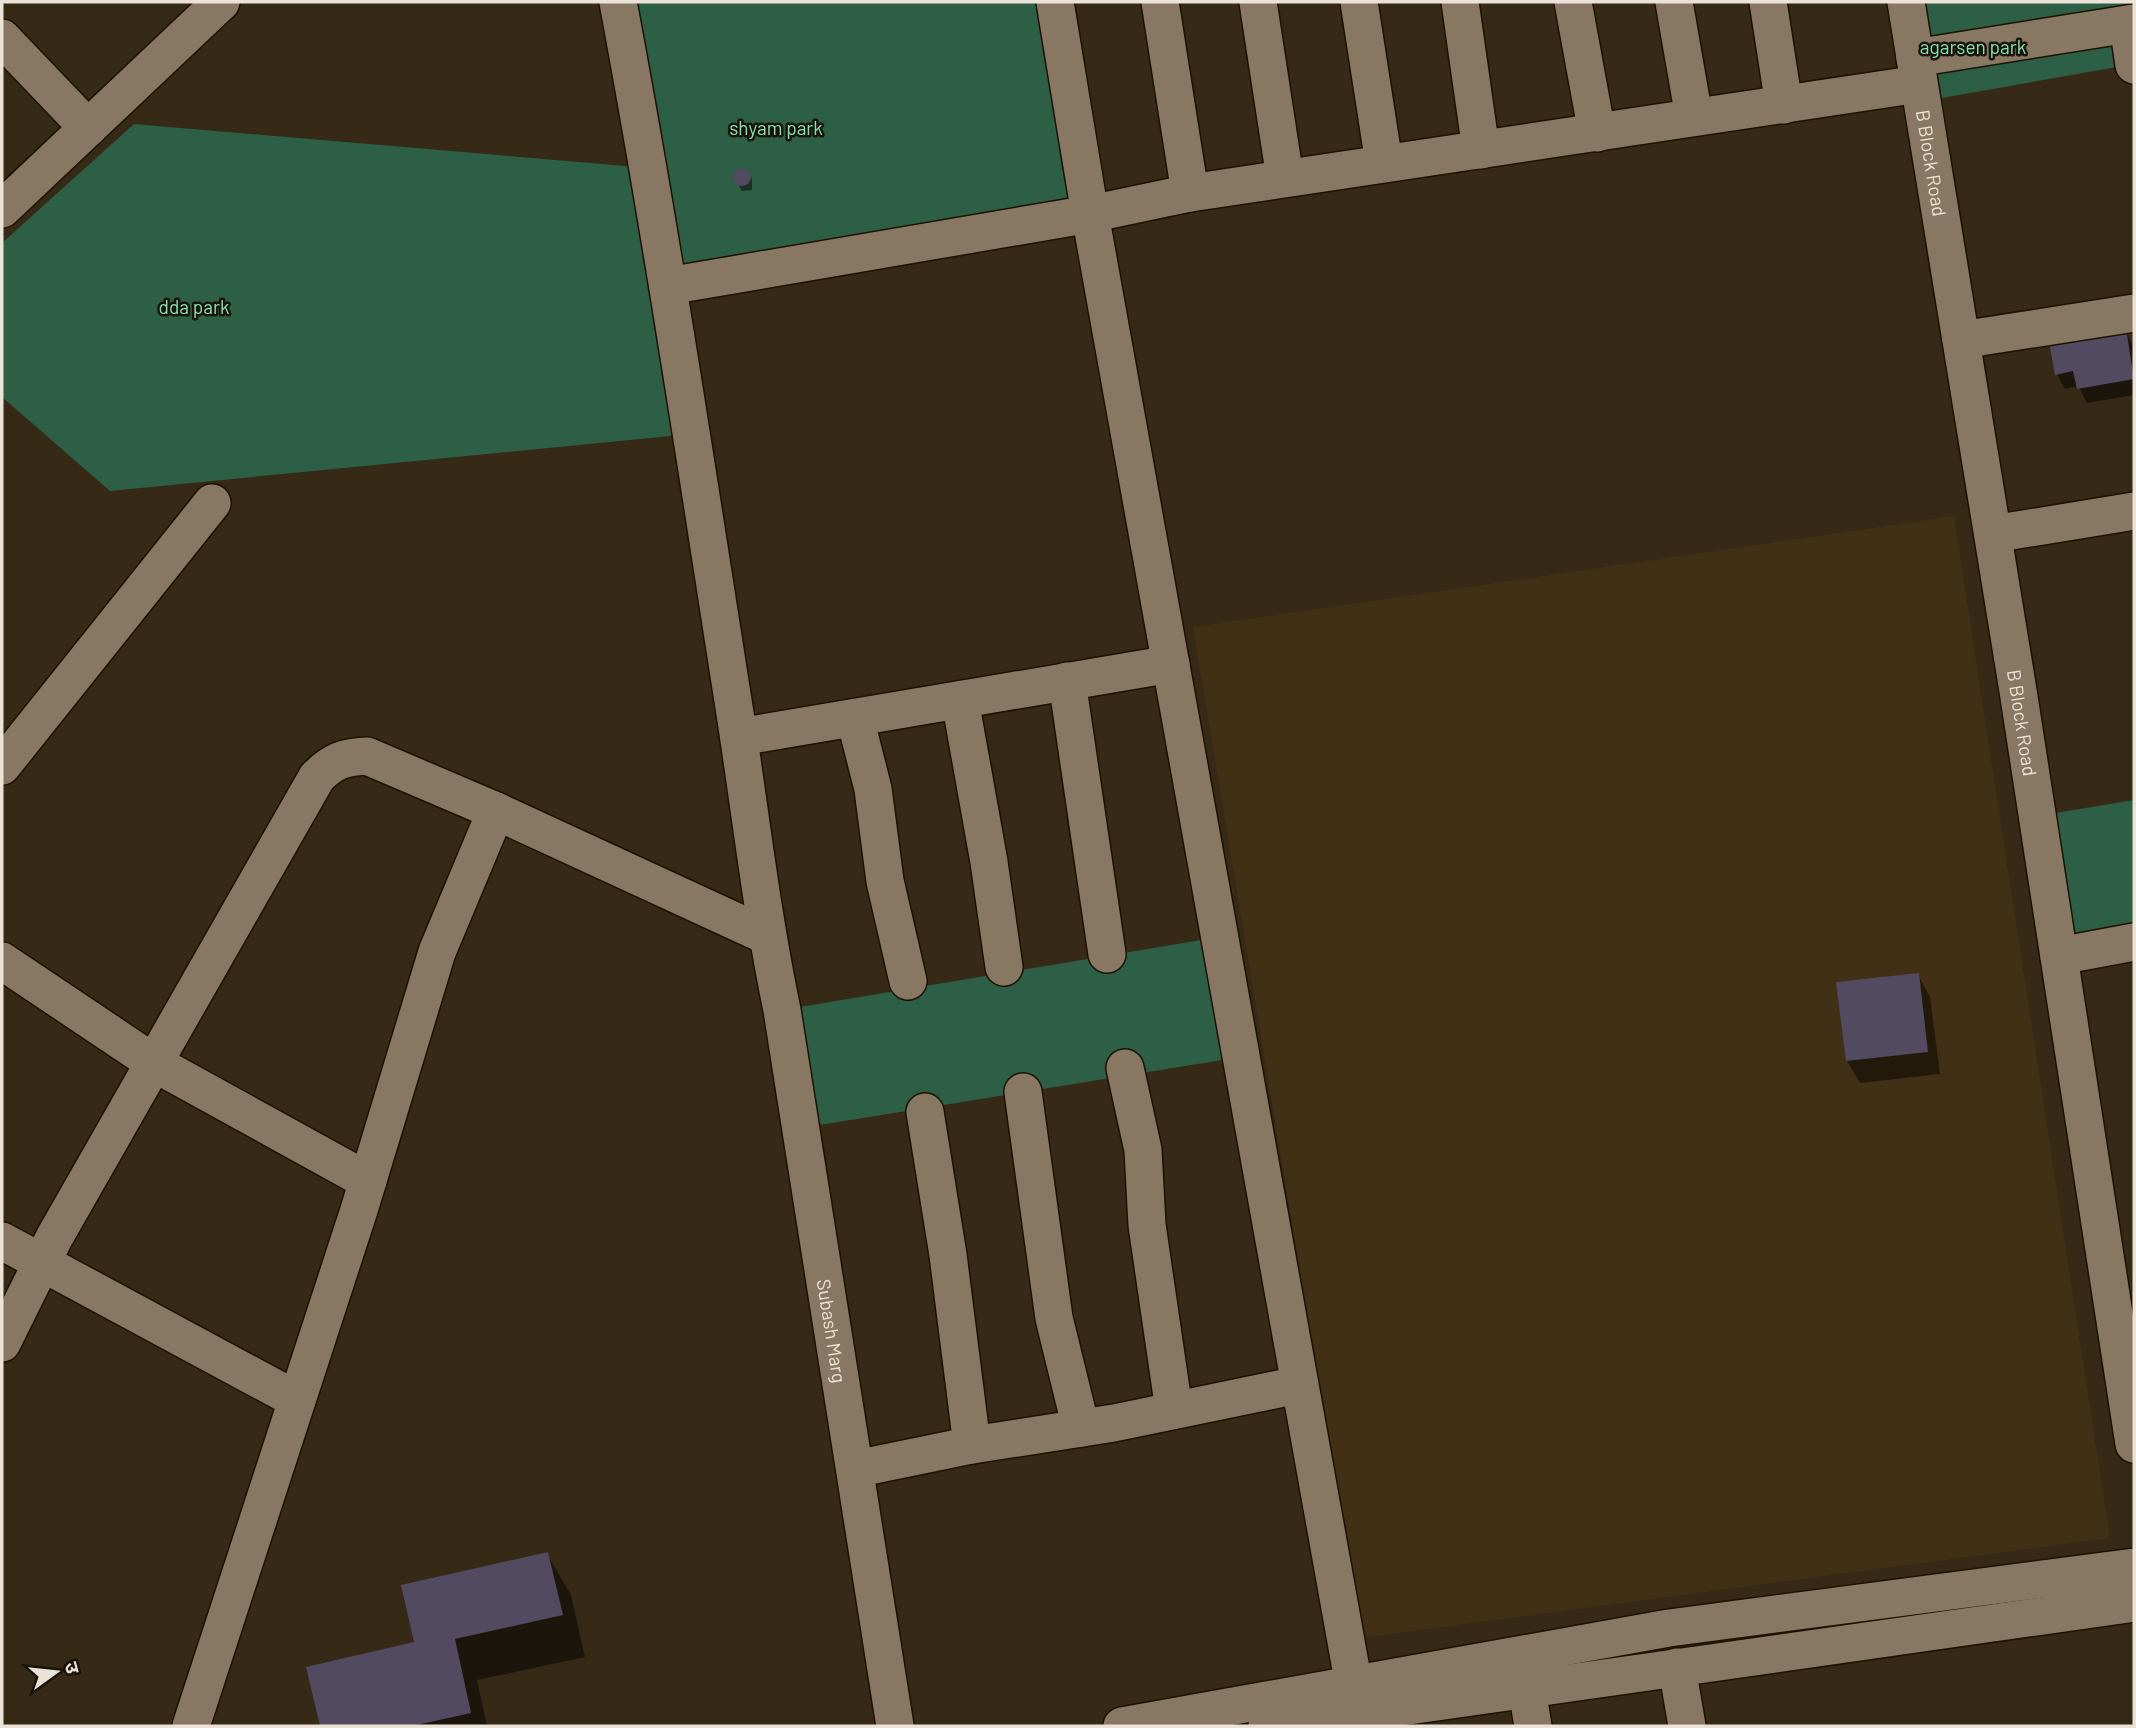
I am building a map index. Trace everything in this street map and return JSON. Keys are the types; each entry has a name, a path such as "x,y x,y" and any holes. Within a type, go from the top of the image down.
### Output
{"street":[{"path":"2,209 221,2"},
{"name":"Subash Marg","path":"618,2 668,286 739,737 767,936 782,1010 895,1726"},
{"path":"1055,2 1090,214 1354,1686"},
{"path":"1160,2 1191,193"},
{"path":"1258,2 1285,178"},
{"path":"1359,2 1384,163"},
{"path":"1460,2 1481,150"},
{"path":"1573,2 1597,133"},
{"path":"1674,2 1694,117"},
{"path":"1768,2 1784,105"},
{"name":"B Block Road","path":"1906,2 2059,956 2123,1289 2134,1444"},
{"path":"668,286 1090,214 1191,193 1784,105 1917,71 2131,23 2134,65"},
{"path":"2,38 88,128"},
{"path":"1961,340 2134,313"},
{"path":"2,766 212,503"},
{"path":"1993,534 2134,511"},
{"path":"739,737 1171,664"},
{"path":"1066,681 1107,954"},
{"path":"960,700 989,862 1004,967"},
{"path":"855,718 873,789 885,881 908,981"},
{"path":"2,1343 42,1264 154,1063 317,777 331,763 344,757 367,756 496,811 767,936"},
{"path":"191,1726 368,1181 437,952 496,811"},
{"path":"2059,956 2134,942"},
{"path":"2,961 154,1063 368,1181"},
{"path":"1125,1068 1143,1150 1147,1225 1174,1410"},
{"path":"1024,1092 1054,1318 1081,1428"},
{"path":"925,1112 948,1255 972,1445"},
{"path":"2,1241 297,1401"},
{"path":"855,1469 1298,1385"},
{"path":"1143,1724 1521,1653 1670,1628 2134,1567"},
{"path":"1267,1726 2134,1602"},
{"path":"1521,1653 1533,1726"},
{"path":"1677,1667 1687,1726"}],"shaded area":[{"path":"1954,516 2110,1538 1361,1638 1193,627"}],"green space":[{"name":"dda park","path":"630,2 1055,2 1090,214 666,271 691,434 110,491 2,397 2,243 134,124 649,168"},
{"name":"agarsen park","path":"1920,2 2134,2 2134,64 1936,99"},
{"path":"2134,800 2134,940 2059,956 2037,816"},
{"path":"1219,937 1241,1057 801,1128 782,1010"}],"building":[{"path":"738,168 746,168 751,177 749,184 738,186 733,181 733,173"},
{"path":"2126,328 2134,379 2077,389 2073,371 2055,375 2049,342"},
{"path":"1919,973 1928,1052 1846,1061 1836,982"},
{"path":"548,1552 563,1615 455,1639 471,1713 412,1726 320,1726 306,1667 414,1642 401,1585"}],"park label":[{"name":"shyam park","path":"776,127"}]}
